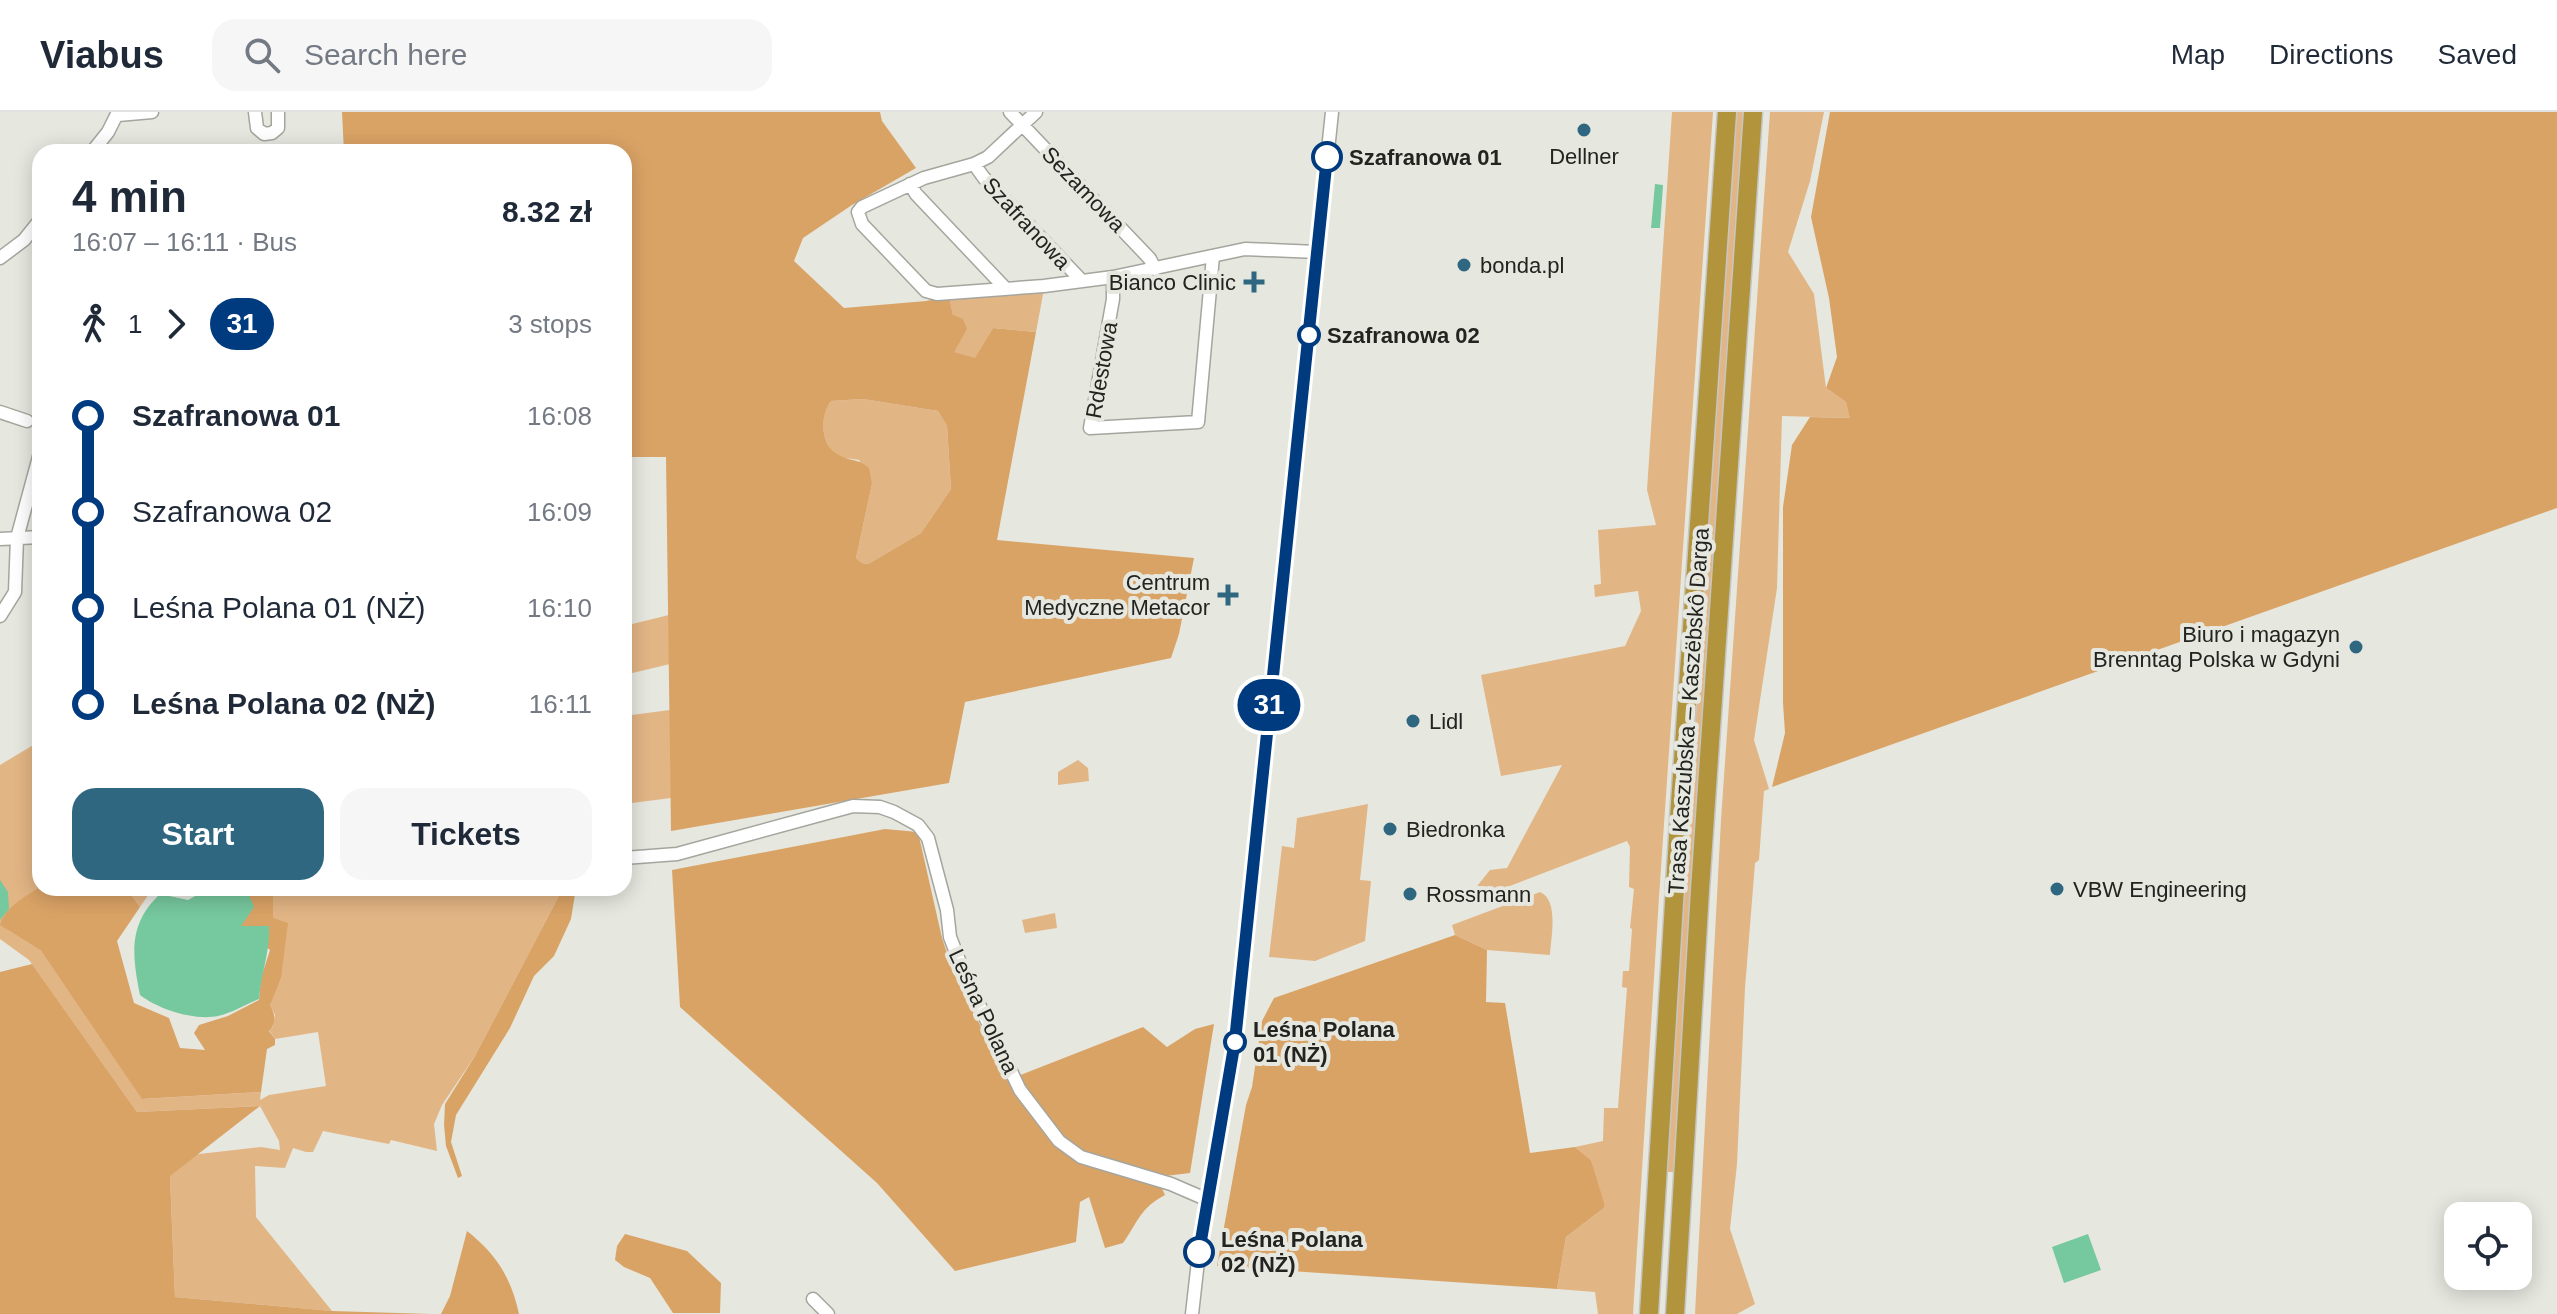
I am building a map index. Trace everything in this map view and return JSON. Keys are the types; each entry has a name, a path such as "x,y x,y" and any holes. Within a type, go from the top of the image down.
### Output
{"highway":[{"name":"Trasa Kaszubska – Kaszëbskô Darga","path":"1649,1314 1727,112"},
{"name":"Trasa Kaszubska – Kaszëbskô Darga","path":"1675,1314 1701,874 1753,112"},
{"path":"1678,1263 1684,1314"}],"street":[{"path":"97,144 118,113 152,112"},
{"path":"255,112 257,128 264,134 278,128 278,112"},
{"name":"Sezamowa","path":"1010,112 1150,259 1155,269"},
{"name":"Szafranowa","path":"1036,112 988,157 910,184 862,207 858,212 862,224 931,293 1006,289 1113,277 1245,249 1317,252"},
{"path":"1192,1314 1235,1041 1332,112"},
{"name":"Szafranowa","path":"974,164 1081,280"},
{"path":"910,184 1006,289"},
{"path":"0,258 32,230"},
{"name":"Rdestowa","path":"1113,277 1113,299 1090,428 1198,422 1213,256"},
{"path":"0,412 27,421"},
{"path":"0,616 15,592 17,538 32,483"},
{"path":"0,539 32,537"},
{"name":"Leśna Polana","path":"632,857 677,854 704,848 853,806 880,807 907,818 918,825 928,838 947,910 950,937 964,973 1020,1090 1059,1141 1081,1157 1171,1184 1208,1200"},
{"path":"813,1299 828,1314"}],"shaded area":[{"path":"342,112 880,112 882,121 916,168 803,238 794,261 844,308 949,296 953,315 963,319 967,329 954,352 975,358 993,328 1036,332 997,540 1194,558 1179,634 1171,658 965,702 949,783 671,831 666,457 632,457 632,144 344,144","holes":["863,399 938,411 947,426 951,489 921,533 868,564 862,563 856,558 872,484 869,468 834,452 825,439 823,423 831,401"]},
{"path":"1672,112 1713,112 1633,1314 1598,1314 1595,1292 1557,1289 1566,1237 1604,1208 1591,1160 1575,1147 1603,1141 1604,1108 1618,1108 1627,988 1622,987 1623,971 1629,971 1634,889 1629,887 1630,847 1627,841 1476,899 1474,890 1490,870 1507,868 1562,765 1501,776 1481,675 1625,646 1641,611 1638,591 1595,597 1594,585 1601,584 1598,530 1656,525 1647,490"},
{"path":"1737,112 1743,112 1674,1172 1667,1172 1682,910"},
{"path":"1770,112 1824,112 1810,181 1788,252 1814,294 1826,388 1846,402 1851,418 1782,416 1777,588 1754,740 1769,789 1764,791 1759,860 1755,863 1745,988 1737,1164 1730,1229 1755,1304 1737,1314 1695,1314 1721,820"},
{"path":"1830,112 2557,112 2557,508 1772,787 1785,733 1783,507 1792,445 1810,417 1850,418 1846,402 1826,388 1837,357 1829,298 1811,217"},
{"path":"1655,184 1663,185 1660,228 1651,228"},
{"path":"1044,289 1036,332 993,328 975,359 953,352 953,315 949,296"},
{"path":"863,399 938,411 947,426 951,489 921,533 868,564 856,558 872,484 859,460 841,457 833,451 823,430 831,401"},
{"path":"669,615 670,664 632,673 632,624"},
{"path":"670,710 671,798 632,803 632,715"},
{"path":"32,746 34,896 8,930 41,951 143,1099 261,1092 260,1100 269,1095 326,1086 318,1032 275,1039 269,1030 275,1015 270,1005 272,996 281,978 273,896 559,896 475,1056 442,1105 434,1124 437,1151 391,1140 389,1144 323,1131 313,1152 293,1148 285,1168 255,1166 256,1217 332,1311 175,1297 170,1176 182,1156 261,1147 280,1150 279,1141 260,1106 137,1112 29,960 0,939 0,765"},
{"path":"1078,760 1088,768 1089,781 1058,785 1058,772"},
{"path":"1368,804 1360,880 1371,881 1365,941 1315,961 1269,957 1282,846 1294,848 1297,818"},
{"path":"885,829 918,832 942,938 954,974 1008,1080 1143,1027 1167,1047 1195,1029 1214,1024 1190,1173 1157,1177 1165,1195 1145,1210 1123,1243 1105,1248 1089,1197 1080,1202 1076,1242 955,1271 877,1183 680,1007 672,870"},
{"path":"0,880 8,892 9,909 0,920"},
{"path":"32,892 32,896 132,896 140,907 117,941 134,1003 169,1018 180,1048 205,1050 194,1033 199,1025 228,1016 259,1000 261,978 270,950 240,926 230,896 273,896 273,918 288,923 281,978 270,1005 274,1018 269,1031 275,1045 267,1049 261,1092 142,1099 41,951 0,925 11,908"},
{"path":"1540,892 1546,896 1552,911 1550,955 1487,950 1455,935 1452,925"},
{"path":"132,896 148,896 140,907"},
{"path":"158,896 188,900 195,896 249,896 254,907 241,926 269,926 259,999 223,1015 198,1017 166,1009 140,995 134,953 142,917"},
{"path":"559,896 575,896 571,919 554,956 534,976 510,1028 456,1115 451,1142 462,1176 458,1178 446,1146 445,1104 475,1056"},
{"path":"1055,913 1057,928 1025,933 1022,920"},
{"path":"1455,935 1487,950 1486,1002 1505,1003 1530,1153 1575,1147 1591,1160 1604,1203 1604,1208 1566,1237 1557,1289 1217,1266 1262,1021 1274,998"},
{"path":"32,964 137,1112 260,1106 170,1176 175,1297 332,1311 431,1314 0,1314 0,972"},
{"path":"467,1231 501,1267 512,1289 519,1314 441,1314 450,1296"},
{"path":"625,1234 687,1251 721,1283 720,1313 673,1313 650,1278 615,1260 617,1246"},
{"path":"2088,1234 2101,1270 2064,1283 2052,1247"}],"bus line":[{"name":"31","path":"1199,1252 1235,1041 1327,157"}],"place":[{"name":"Dellner","path":"1584,130"},
{"name":"Szafranowa 01","path":"1327,157"},
{"name":"bonda.pl","path":"1464,265"},
{"name":"Bianco Clinic","path":"1254,282"},
{"name":"Szafranowa 02","path":"1309,335"},
{"name":"Centrum Medyczne Metacor","path":"1228,595"},
{"name":"Biuro i magazyn Brenntag Polska w Gdyni","path":"2356,647"},
{"name":"Lidl","path":"1413,721"},
{"name":"Biedronka","path":"1390,829"},
{"name":"VBW Engineering","path":"2057,889"},
{"name":"Rossmann","path":"1410,894"},
{"name":"Leśna Polana 01 (NŻ)","path":"1235,1042"},
{"name":"Leśna Polana 02 (NŻ)","path":"1199,1252"}]}
